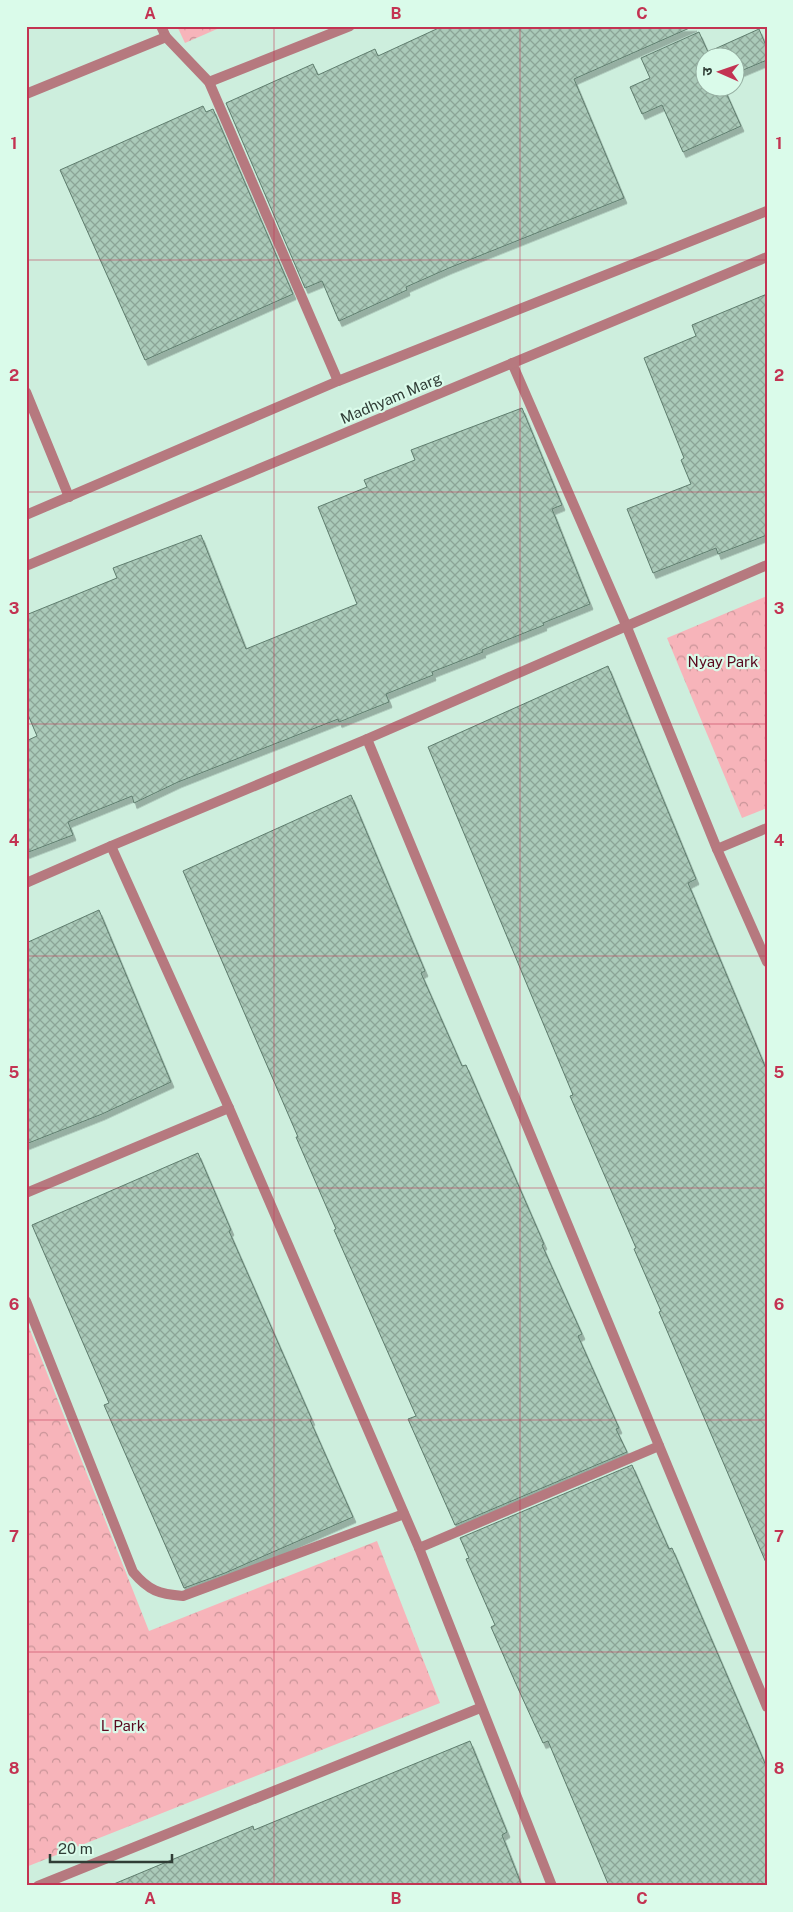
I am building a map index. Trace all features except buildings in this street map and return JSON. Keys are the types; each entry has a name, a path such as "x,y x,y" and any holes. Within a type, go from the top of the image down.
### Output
{"street":[{"path":"161,26 166,37 209,82 338,381"},
{"path":"209,82 350,26"},
{"path":"26,94 166,37"},
{"path":"26,516 338,381 767,211"},
{"name":"Madhyam Marg","path":"26,566 767,257"},
{"path":"512,363 626,625 717,849 767,962"},
{"path":"26,392 69,497"},
{"path":"26,883 367,739 767,565"},
{"path":"367,739 767,1707"},
{"path":"717,849 767,828"},
{"path":"111,846 229,1108 419,1548 480,1708 552,1886"},
{"path":"26,1193 229,1108"},
{"path":"26,1301 133,1572 146,1587 164,1594 183,1596 404,1514"},
{"path":"419,1548 659,1446"},
{"path":"38,1886 480,1708"}],"green space":[{"path":"177,26 224,26 185,43"},
{"name":"Nyay Park","path":"767,596 767,808 742,818 667,638"},
{"name":"L Park","path":"26,1320 149,1631 377,1541 440,1703 26,1867"}]}
